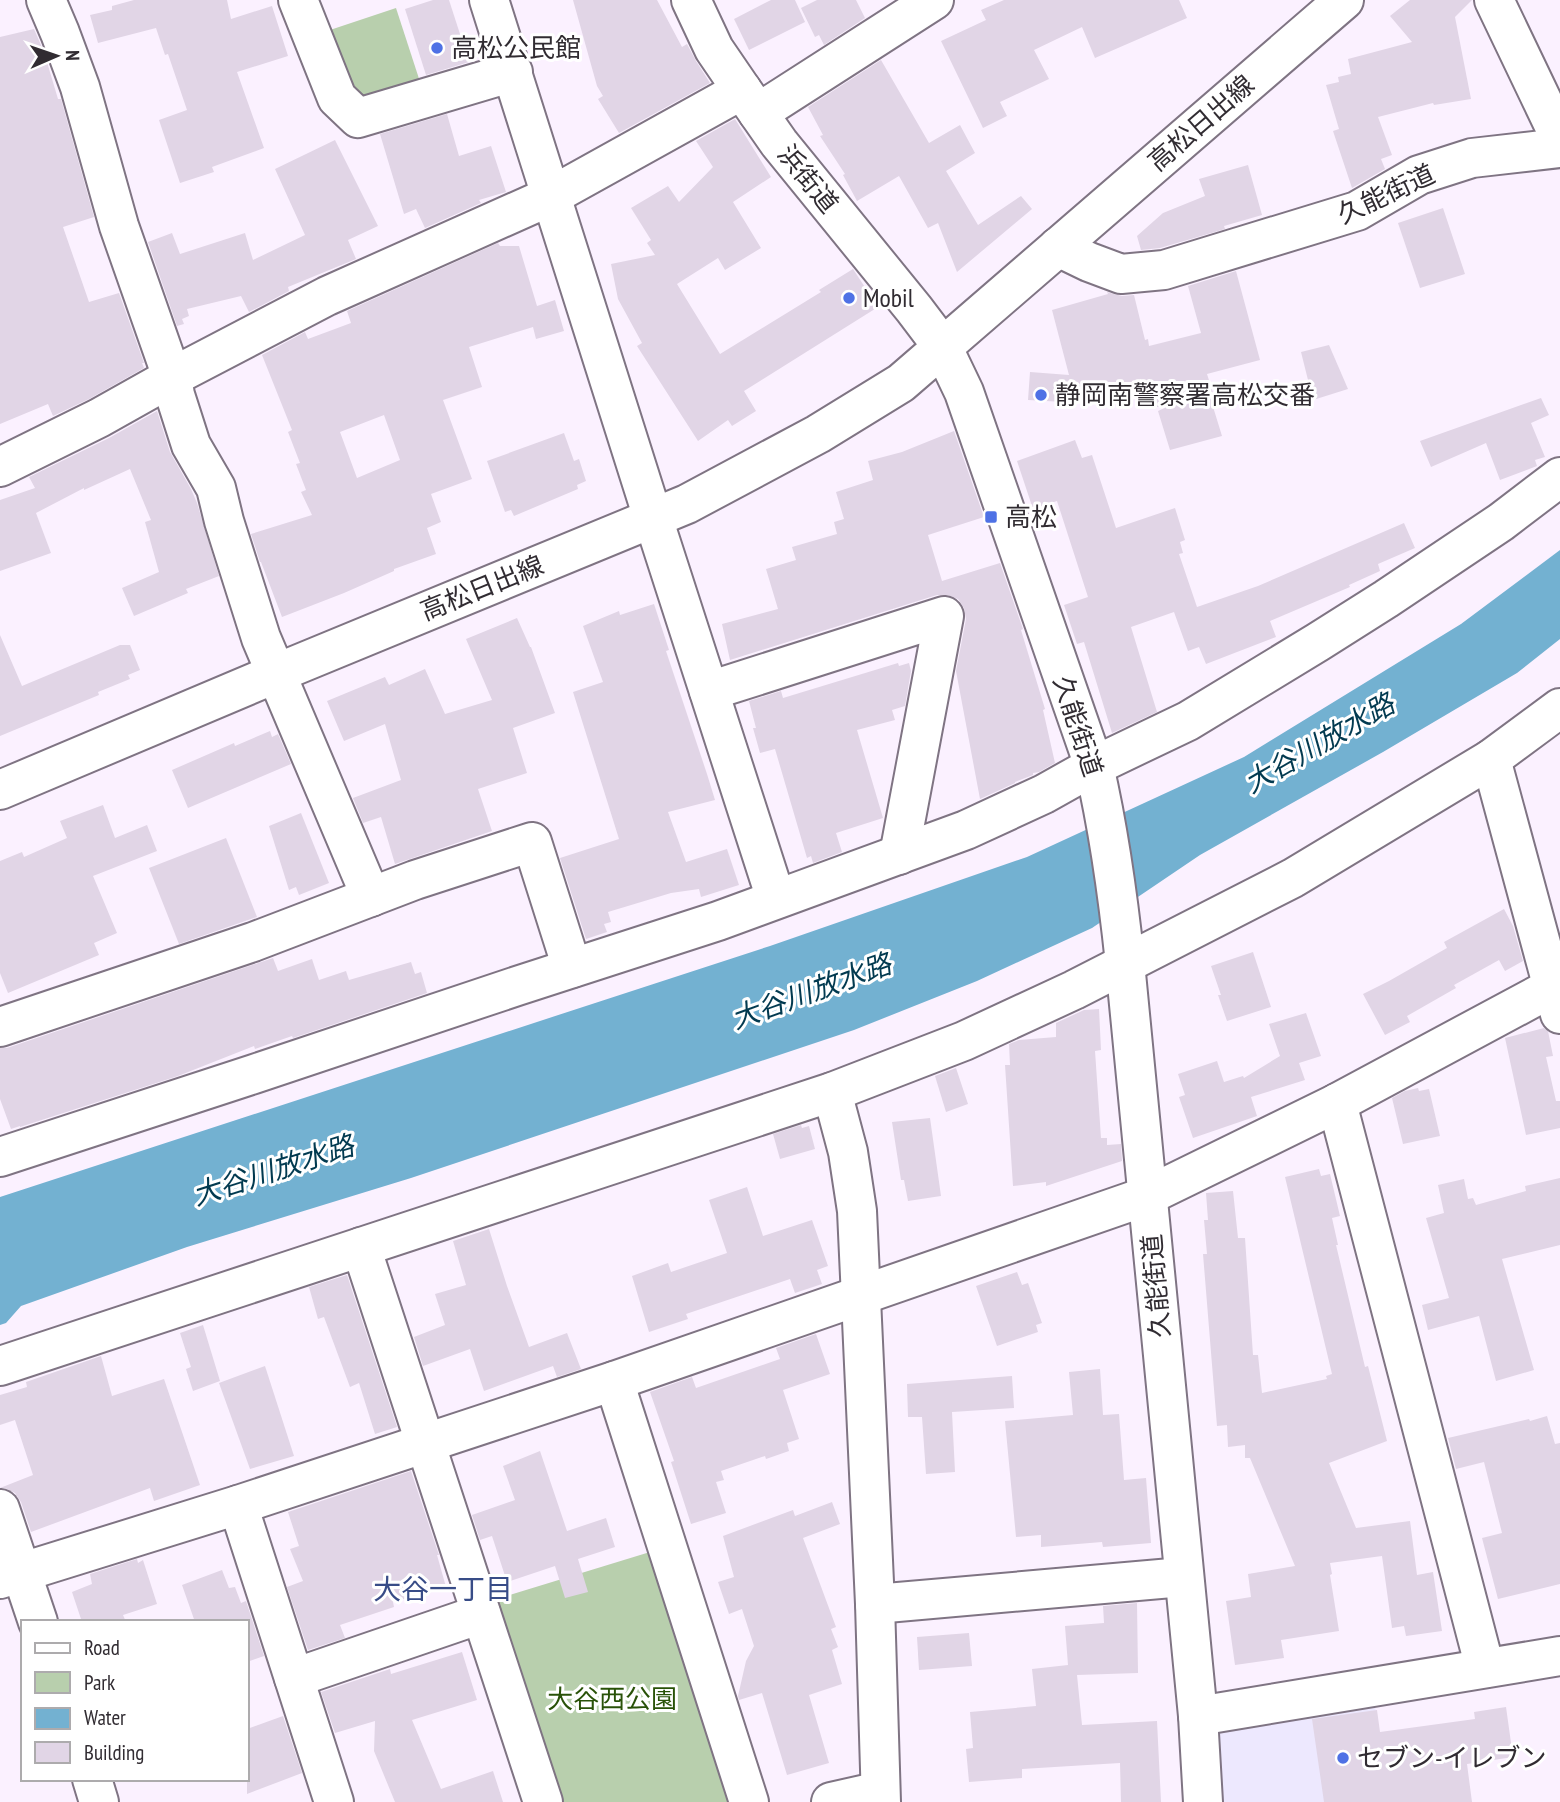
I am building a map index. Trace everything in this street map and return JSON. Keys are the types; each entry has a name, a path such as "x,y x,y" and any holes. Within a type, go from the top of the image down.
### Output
{"street":[{"path":"46,0 80,87 119,226 172,377 191,445 216,488 261,638 371,897"},
{"path":"298,0 337,98 358,118 513,72"},
{"path":"489,0 776,899"},
{"name":"浜街道","path":"691,0 714,49 779,143 942,346"},
{"path":"0,467 99,418 327,296 551,196 750,102 934,0"},
{"name":"高松日出線","path":"1058,247 1344,0"},
{"path":"1494,0 1560,138"},
{"name":"久能街道","path":"1058,247 1121,274 1164,270 1357,211 1419,175 1472,158 1560,148"},
{"path":"942,346 1058,247"},
{"name":"高松日出線","path":"0,790 687,504 818,434 901,383 942,346"},
{"name":"久能街道","path":"942,346 964,392 1094,766 1104,812 1125,963 1198,1716 1203,1802"},
{"path":"0,1157 718,921 966,830 1188,721 1318,642 1501,522 1560,477"},
{"path":"709,691 944,616 899,855"},
{"path":"0,1366 832,1092 964,1041 1074,990 1293,878 1491,759 1560,708"},
{"path":"11,1576 238,1505 614,1381 1147,1196 1337,1103 1556,1001 1491,759"},
{"path":"0,1027 253,942 415,880 532,842 572,968"},
{"path":"831,1802 880,1797 875,1604 857,1210 848,1152 832,1092"},
{"path":"1337,1103 1485,1668"},
{"path":"361,1247 543,1802"},
{"path":"614,1381 749,1802"},
{"path":"238,1505 334,1802"},
{"path":"0,1509 11,1576 37,1620"},
{"path":"875,1604 1183,1577"},
{"path":"294,1678 481,1614"},
{"path":"1198,1716 1560,1656"},
{"path":"93,1781 99,1802"}],"shaded area":[{"path":"1374,1699 1388,1802 1223,1802 1218,1736 1230,1722"}],"green space":[{"path":"396,8 423,91 365,107 321,33"},
{"name":"大谷西公園","path":"650,1552 731,1798 728,1802 561,1802 493,1600"}],"water":[{"name":"大谷川放水路","path":"1560,550 1560,639 1517,673 1200,855 1092,928 977,981 854,1030 411,1178 187,1247 21,1306 6,1323 0,1325 0,1197 770,946 1027,857 1244,757 1461,624"}],"building":[{"path":"134,0 227,0 231,19 272,6 288,56 237,72 264,148 212,167 214,172 180,183 159,120 187,110 156,28 98,43 90,15 112,10 112,6"},
{"path":"433,0 449,0 469,62 426,75 405,9"},
{"path":"573,0 657,0 682,47 687,44 710,83 619,133 598,99 603,96 597,86"},
{"path":"771,0 795,0 805,22 749,50 734,19"},
{"path":"817,0 856,0 865,18 824,45 819,35 815,37 801,8"},
{"path":"1004,0 1179,0 1187,18 1095,58 1082,27 1034,50 1049,79 1000,102 1007,116 983,128 941,41 986,20 981,10"},
{"path":"1410,0 1472,0 1455,17 1471,99 1433,103 1378,117 1392,155 1381,159 1385,169 1352,188 1333,131 1339,129 1326,85 1339,82 1338,77 1351,74 1348,59 1412,42 1390,16"},
{"path":"34,29 58,99 61,99 94,217 63,227 89,302 119,293 144,368 53,416 48,404 0,424 0,37"},
{"path":"881,60 929,143 960,125 975,153 946,171 978,225 1021,196 1032,209 957,272 938,223 928,228 899,176 857,201 843,175 845,174 820,136 823,135 808,107"},
{"path":"447,114 459,156 491,146 506,192 479,200 481,203 425,228 416,209 404,214 380,134"},
{"path":"735,119 771,177 733,202 761,248 725,270 718,258 677,284 720,354 821,292 819,290 853,269 878,307 744,391 756,411 732,426 728,420 698,441 637,346 642,343 618,299 611,264 655,255 647,243 651,240 631,208 668,186 679,202 713,167 696,141"},
{"path":"335,140 378,226 348,240 356,259 288,287 289,291 249,312 241,296 187,309 189,316 182,319 184,324 177,326 148,242 172,233 180,254 245,233 253,260 305,235 275,169"},
{"path":"1248,165 1262,215 1160,248 1141,250 1137,236 1163,213 1205,196 1199,179"},
{"path":"1443,208 1465,274 1420,288 1398,223"},
{"path":"498,243 500,246 519,246 537,306 555,300 564,331 536,339 533,327 469,347 482,387 443,400 472,479 431,494 441,522 427,528 436,554 282,617 251,534 312,515 301,492 306,490 296,464 300,463 288,432 292,430 262,355 305,332 308,339 351,323 347,311","holes":["384,415 400,460 357,478 340,432"]},
{"path":"1236,271 1260,360 1207,374 1214,396 1210,397 1222,436 1170,450 1158,411 1167,407 1157,407 1152,391 1100,404 1028,400 1030,372 1069,375 1052,310 1108,294 1107,292 1122,296 1134,295 1145,340 1148,339 1149,346 1201,333 1188,286"},
{"path":"1329,345 1348,389 1313,400 1301,352"},
{"path":"1541,398 1549,415 1531,423 1545,457 1535,460 1537,466 1500,480 1486,443 1431,467 1420,441"},
{"path":"157,411 170,452 197,503 219,576 186,589 188,593 134,616 122,588 159,572 145,522 151,520 130,469 84,488 36,513 51,553 0,571 0,500 35,488 29,477"},
{"path":"954,431 984,517 928,535 942,581 1000,563 1023,629 1021,630 1045,709 1043,710 1055,763 980,799 956,671 966,619 964,608 958,599 937,595 730,660 722,624 778,609 766,569 796,560 792,547 837,534 834,522 844,519 836,492 873,480 868,461 902,452"},
{"path":"564,433 574,461 579,459 586,481 577,485 578,489 514,516 511,510 505,512 487,461"},
{"path":"1075,440 1082,458 1092,455 1116,528 1175,508 1185,540 1180,542 1183,553 1179,554 1197,607 1258,586 1404,523 1415,548 1378,564 1380,571 1349,585 1350,587 1270,621 1276,637 1206,664 1199,647 1188,651 1174,612 1131,627 1157,712 1112,733 1084,642 1077,644 1064,605 1088,597 1057,501 1033,509 1017,461"},
{"path":"654,604 669,650 666,651 715,800 668,812 686,862 727,849 739,885 701,897 699,889 671,893 608,912 611,922 604,924 607,932 586,939 560,858 619,839 573,692 603,682 583,626 619,611 620,615"},
{"path":"517,618 531,647 555,713 513,728 527,773 478,789 492,831 395,864 381,817 363,823 353,798 401,780 385,724 344,741 327,701 385,677 389,685 425,669 445,714 492,700 466,639"},
{"path":"0,635 22,686 120,645 130,645 140,670 128,675 130,679 98,692 99,695 0,736"},
{"path":"898,663 899,666 909,663 911,671 905,706 892,710 895,720 857,730 883,818 836,833 842,852 813,863 811,856 807,858 775,749 760,753 749,701 781,691 783,698"},
{"path":"270,731 272,737 278,734 291,764 188,808 172,770 234,743 235,746"},
{"path":"103,805 115,838 147,825 157,851 93,876 117,933 94,943 99,955 8,993 0,973 0,861 22,852 24,857 67,838 60,821"},
{"path":"301,813 329,883 299,895 296,887 289,890 269,826"},
{"path":"226,838 257,917 179,944 149,868"},
{"path":"1504,909 1513,926 1523,961 1505,971 1499,960 1454,985 1456,988 1407,1016 1410,1022 1385,1035 1363,994 1447,948 1444,942"},
{"path":"1253,952 1271,1007 1227,1021 1211,966"},
{"path":"273,958 278,971 312,959 319,980 346,971 349,980 411,962 415,974 421,972 427,993 293,1038 292,1036 255,1049 254,1046 178,1076 11,1129 0,1099 0,1048 7,1048"},
{"path":"1099,1009 1101,1050 1095,1051 1101,1138 1107,1138 1107,1145 1121,1144 1122,1161 1046,1186 1046,1182 1013,1186 1005,1065 1010,1065 1009,1044 1019,1040 1056,1037 1056,1023 1084,1010"},
{"path":"1306,1013 1321,1056 1299,1063 1305,1080 1251,1097 1257,1116 1193,1138 1179,1097 1185,1095 1178,1074 1217,1061 1224,1082 1243,1076 1244,1078 1280,1056 1269,1024"},
{"path":"1544,1028 1548,1031 1553,1056 1546,1057 1556,1101 1560,1101 1560,1128 1526,1135 1505,1038"},
{"path":"956,1068 968,1104 946,1112 935,1076"},
{"path":"1418,1088 1419,1091 1429,1089 1440,1136 1403,1144 1392,1098"},
{"path":"930,1118 941,1196 908,1201 904,1180 901,1180 892,1122"},
{"path":"801,1125 802,1128 809,1126 815,1149 780,1159 773,1134"},
{"path":"1319,1169 1321,1176 1330,1174 1340,1216 1332,1218 1336,1245 1365,1367 1368,1366 1387,1441 1329,1463 1356,1528 1410,1521 1417,1575 1433,1572 1442,1631 1406,1636 1404,1626 1392,1628 1382,1556 1330,1563 1339,1631 1281,1640 1284,1658 1235,1665 1226,1601 1251,1597 1248,1574 1295,1566 1250,1458 1245,1458 1245,1445 1228,1447 1227,1425 1217,1426 1203,1254 1207,1254 1204,1220 1208,1220 1206,1193 1233,1191 1238,1238 1245,1238 1253,1355 1258,1355 1262,1393 1327,1379 1326,1376 1332,1374 1285,1177"},
{"path":"1560,1178 1560,1245 1502,1259 1534,1370 1496,1381 1479,1316 1428,1330 1422,1305 1449,1298 1426,1218 1444,1213 1438,1185 1464,1179 1468,1199 1473,1198 1476,1205 1526,1191 1525,1186"},
{"path":"747,1187 763,1236 812,1220 828,1266 817,1270 822,1284 795,1293 790,1279 686,1314 688,1319 649,1332 632,1276 668,1263 671,1272 727,1253 709,1200"},
{"path":"489,1229 529,1347 567,1333 581,1369 557,1377 553,1366 484,1391 470,1349 423,1366 414,1337 445,1325 435,1294 466,1285 453,1241"},
{"path":"1017,1272 1022,1285 1028,1283 1042,1323 1036,1325 1038,1332 997,1346 976,1286"},
{"path":"347,1275 397,1427 375,1434 359,1383 350,1387 324,1317 318,1319 309,1287"},
{"path":"203,1325 220,1381 193,1391 186,1369 191,1367 180,1333"},
{"path":"816,1334 830,1374 783,1390 799,1439 787,1443 789,1451 721,1471 724,1480 716,1482 726,1513 691,1524 671,1462 674,1461 650,1392 692,1377 696,1388 780,1359 776,1348"},
{"path":"101,1356 112,1396 164,1379 200,1485 154,1501 150,1488 31,1532 21,1502 15,1493 0,1488 33,1475 15,1420 0,1425 0,1395 27,1387 26,1382"},
{"path":"265,1366 294,1456 250,1469 219,1383"},
{"path":"1100,1369 1103,1415 1119,1414 1124,1480 1146,1478 1151,1543 1103,1547 1102,1542 1041,1547 1041,1535 1016,1537 1005,1421 1073,1415 1069,1372"},
{"path":"1012,1376 1014,1408 952,1412 955,1472 926,1474 922,1417 908,1417 907,1384"},
{"path":"1547,1416 1555,1444 1560,1443 1560,1584 1498,1599 1482,1538 1502,1533 1484,1462 1456,1469 1448,1438"},
{"path":"540,1451 567,1531 606,1518 615,1547 578,1559 588,1592 565,1598 555,1566 507,1582 492,1536 480,1540 472,1515 515,1500 503,1466"},
{"path":"411,1471 439,1555 446,1587 393,1602 394,1607 340,1625 345,1638 308,1650 287,1587 303,1581 290,1549 299,1546 288,1512"},
{"path":"832,1502 840,1524 803,1538 836,1627 831,1629 838,1647 832,1650 842,1684 809,1695 829,1763 787,1775 762,1693 739,1700 746,1661 754,1646 742,1609 729,1614 718,1582 734,1577 723,1536 793,1510 795,1516"},
{"path":"137,1559 138,1563 143,1560 157,1604 123,1615 125,1620 81,1620 72,1592 92,1584 90,1574"},
{"path":"222,1570 229,1588 235,1587 241,1603 246,1601 264,1656 248,1662 248,1620 194,1620 182,1585"},
{"path":"1137,1603 1138,1673 1077,1675 1082,1725 1157,1721 1161,1802 1121,1802 1120,1763 1022,1769 1022,1778 969,1782 966,1749 973,1748 970,1712 1036,1706 1032,1669 1068,1665 1065,1626 1104,1623 1103,1606"},
{"path":"969,1633 972,1666 919,1670 917,1637"},
{"path":"462,1652 477,1700 412,1720 441,1789 493,1771 503,1802 395,1802 374,1751 375,1721 335,1733 321,1692 390,1669 391,1674"},
{"path":"1506,1707 1513,1757 1467,1764 1472,1802 1324,1802 1312,1719 1377,1710 1380,1732 1475,1719 1474,1712"},
{"path":"283,1716 302,1773 247,1794 248,1729"}],"place":[{"name":"高松公民館","path":"437,48"},
{"name":"Mobil","path":"849,298"},
{"name":"静岡南警察署高松交番","path":"1041,395"},
{"name":"高松","path":"991,517"},
{"name":"セブン-イレブン","path":"1343,1758"}],"district":[{"name":"大谷一丁目","path":"443,1589"}]}
